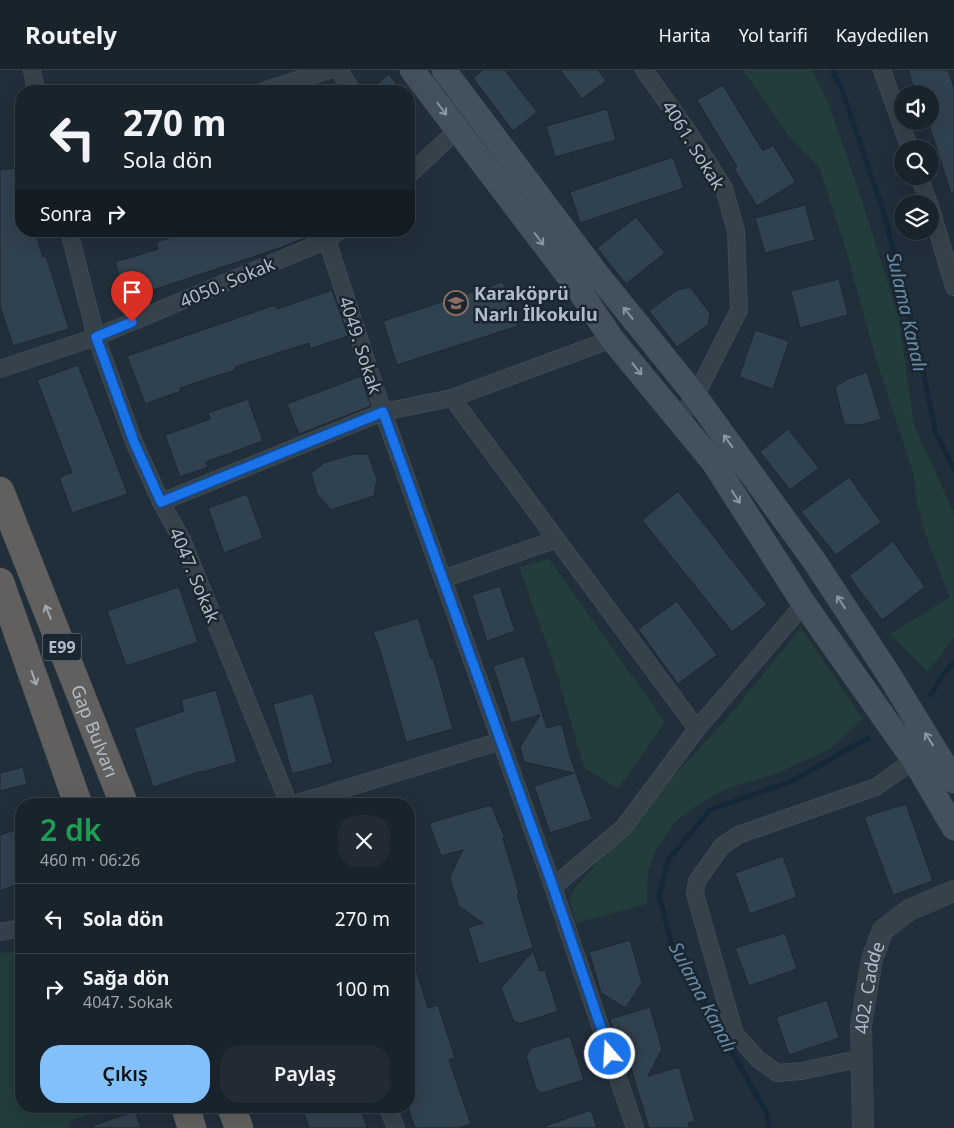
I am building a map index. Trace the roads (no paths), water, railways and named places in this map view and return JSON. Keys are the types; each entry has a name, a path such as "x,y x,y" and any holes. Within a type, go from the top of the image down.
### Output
{"highway":[{"name":"Gap Bulvarı","path":"0,490 122,798"},
{"name":"E99","path":"0,582 76,798"},
{"path":"187,1113 192,1128"},
{"path":"234,1113 239,1128"}],"main road":[{"path":"412,70 579,290 612,339 714,463 804,604 914,760 954,828"},
{"path":"444,70 597,274 696,397 815,562 889,675 954,781"}],"street":[{"path":"32,70 35,85"},
{"path":"282,85 329,70"},
{"path":"339,70 348,85"},
{"name":"4061. Sokak","path":"644,70 689,133 724,188 736,231 739,310 696,397 678,419"},
{"path":"882,70 907,140"},
{"path":"415,169 457,130"},
{"path":"939,236 954,288"},
{"name":"4047. Sokak","path":"71,237 96,337 134,442 161,502 182,540 287,798"},
{"name":"4050. Sokak","path":"0,369 96,337 331,237"},
{"name":"4049. Sokak","path":"333,237 383,412 553,887 635,1128"},
{"path":"161,502 383,412 452,398 612,339"},
{"path":"452,398 697,729"},
{"path":"443,579 557,539"},
{"path":"553,887 623,828 697,729 804,604"},
{"path":"314,798 501,741"},
{"path":"862,1058 802,1071 777,1073 758,1059 735,1034 695,894 697,881 722,846 738,835 876,787 914,760"},
{"name":"402. Cadde","path":"863,1128 861,1024 872,958 883,930 909,910 954,890"},
{"path":"0,932 15,929"},
{"path":"390,1113 396,1128"}],"waterway":[{"name":"Sulama Kanalı","path":"832,70 841,87 885,217 919,351 936,433 954,469"},
{"name":"Sulama Kanalı","path":"931,695 940,679 954,662"},
{"name":"Sulama Kanalı","path":"769,1128 767,1113 674,952 659,896 668,860 710,810 792,781 868,738"}],"place":[{"name":"Karaköprü Narlı İlkokulu","path":"456,303"}]}
